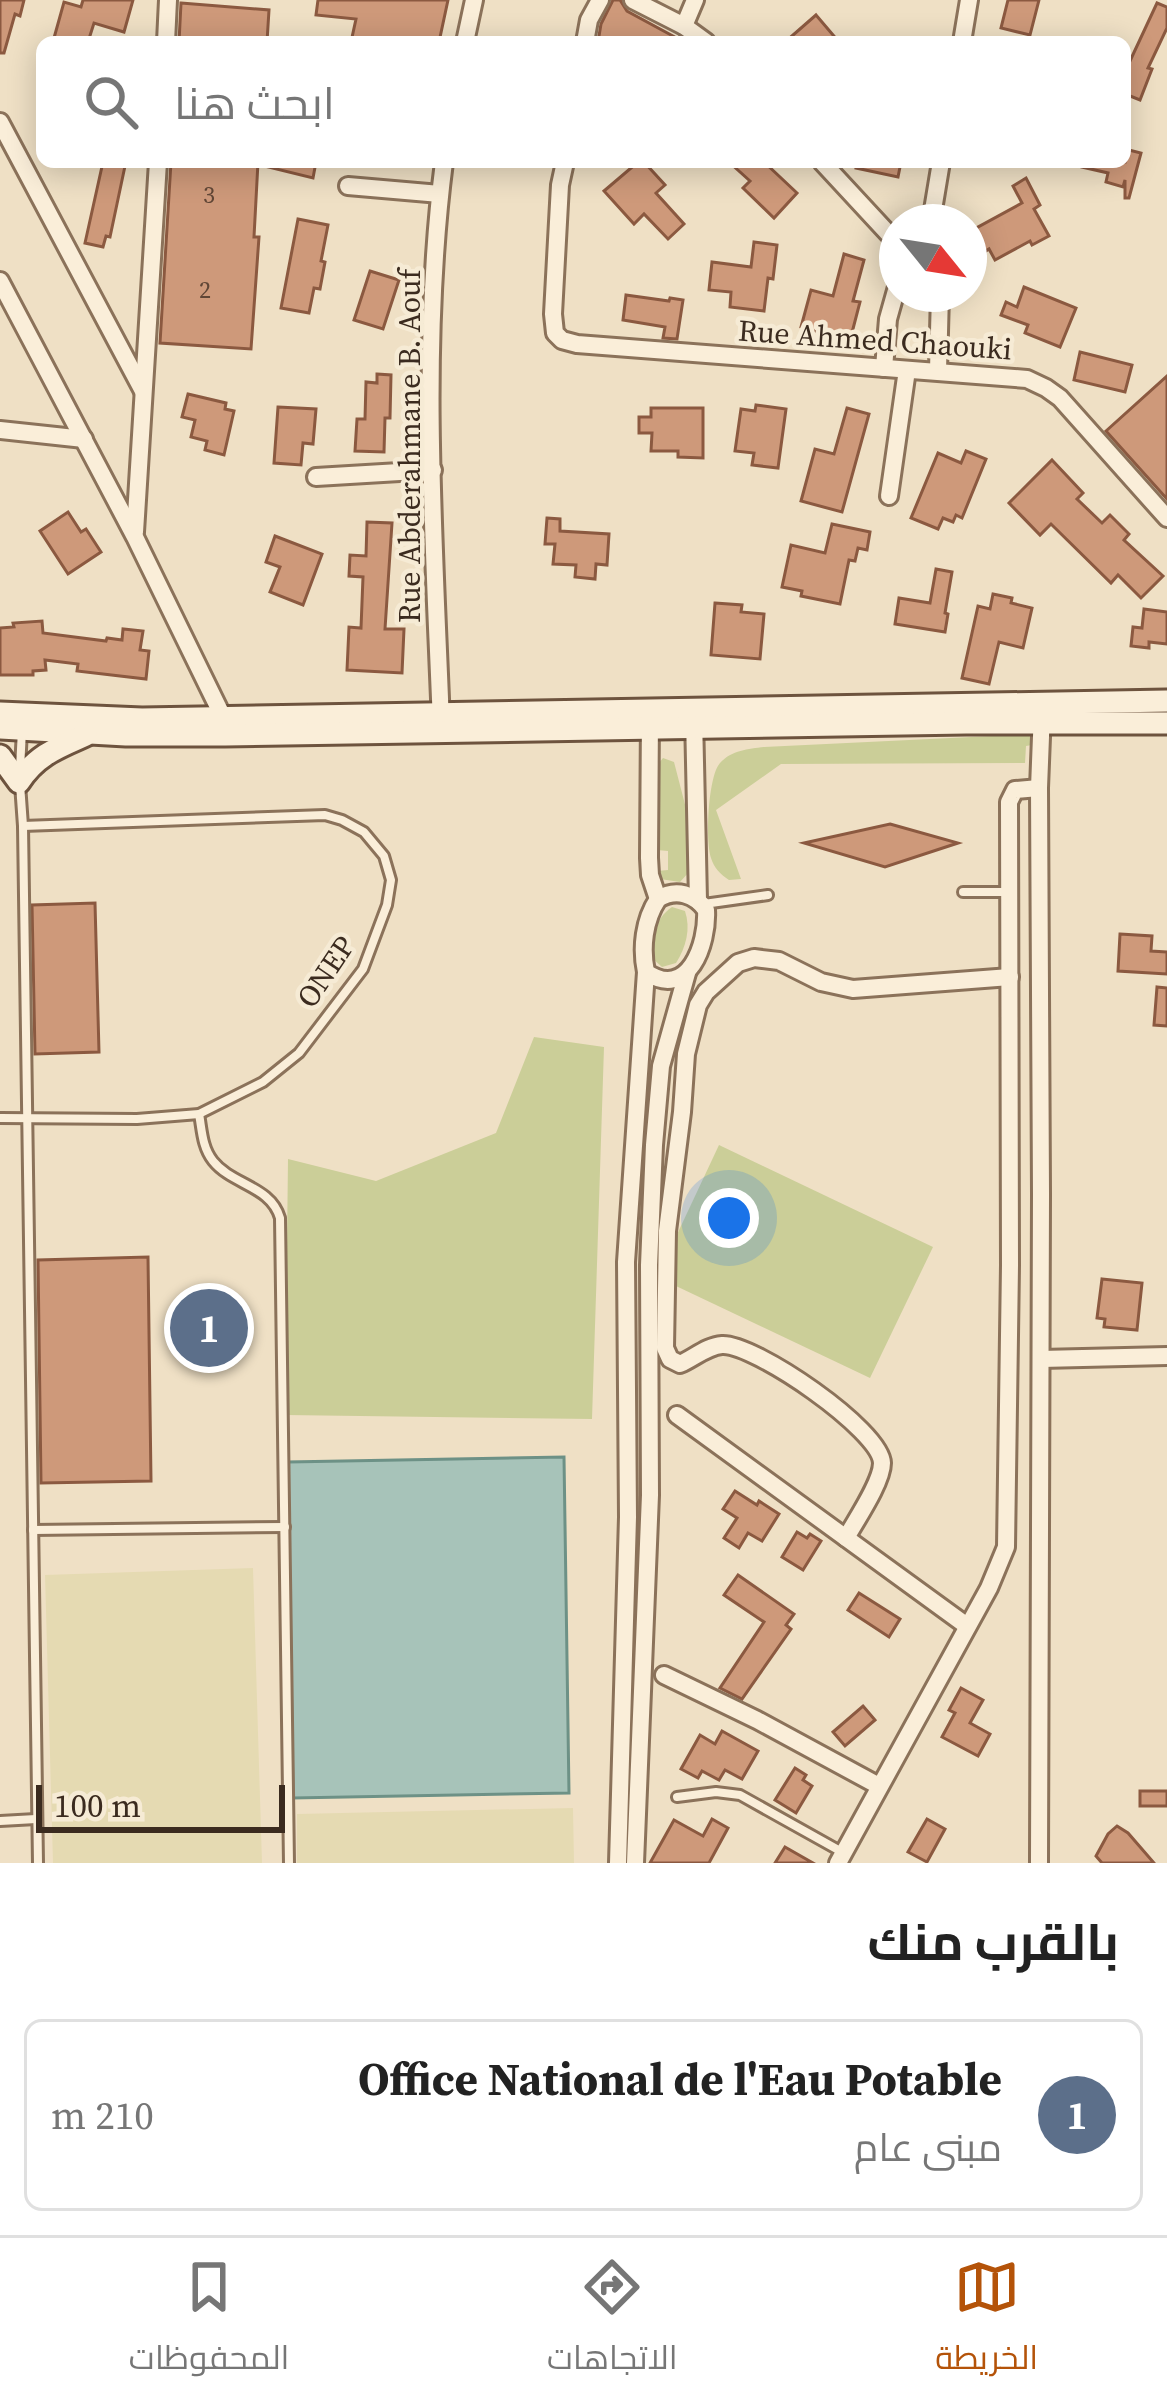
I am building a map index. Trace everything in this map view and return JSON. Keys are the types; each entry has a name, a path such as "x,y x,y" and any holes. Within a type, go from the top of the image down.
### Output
{"street":[{"path":"166,36 168,0"},
{"path":"466,36 474,0"},
{"path":"587,36 600,0"},
{"path":"633,0 698,36"},
{"path":"684,26 695,0"},
{"path":"963,36 969,0"},
{"path":"0,122 143,392"},
{"path":"135,537 158,168"},
{"name":"Rue Abderahmane B. Aouf","path":"440,721 433,310 444,168"},
{"name":"Rue Ahmed Chaouki","path":"564,168 554,327 562,340 1021,378 1060,398 1167,518"},
{"path":"828,168 879,223"},
{"path":"934,204 940,168"},
{"path":"348,186 440,194"},
{"path":"0,281 135,537 224,726"},
{"path":"884,368 890,312"},
{"path":"938,370 940,312"},
{"path":"890,496 907,370"},
{"path":"0,430 84,439"},
{"path":"316,477 433,470"},
{"path":"1042,714 1167,700"},
{"path":"11,721 92,733 440,721 1042,714 1167,723"},
{"path":"1039,1863 1042,714"},
{"path":"635,1863 650,1495 649,1265 654,1145 662,1066 707,914 700,902 695,718"},
{"path":"11,721 142,719 224,726"},
{"path":"618,1863 628,1517 626,1262 646,972 643,956 646,928 658,898 649,858 650,719"},
{"path":"0,756 20,782 44,754 92,733"},
{"path":"841,1858 998,1571 1006,1546 1010,795 1039,788"},
{"path":"658,898 678,892 700,902"},
{"path":"846,1538 880,1475 882,1462 874,1444 849,1417 792,1376 738,1348 722,1345 680,1364 670,1359 665,1348 667,1231 686,1054 698,1005 727,971 754,958 779,961 830,985 853,989 1010,977"},
{"path":"646,972 667,980 687,973"},
{"path":"1041,1359 1167,1356"},
{"path":"677,1415 967,1626"},
{"path":"664,1676 879,1786"}],"lane":[{"path":"11,721 23,826 38,1863"},
{"name":"ONEP","path":"0,1118 137,1119 199,1114 262,1082 298,1053 355,982 372,949 391,880 384,856 364,832 325,815 23,826"},
{"path":"963,892 1009,892"},
{"path":"700,902 768,895"},
{"path":"199,1114 204,1143 215,1164 272,1201 280,1218 289,1863"},
{"path":"33,1530 285,1526"},
{"path":"676,1796 740,1795 841,1858"},
{"path":"0,1821 36,1820"}],"shaded area":[{"path":"253,1568 262,1863 53,1863 45,1575"},
{"path":"573,1808 574,1863 297,1863 297,1814"}],"green space":[{"path":"1032,734 1025,763 781,764 716,810 741,879 729,880 712,862 710,794 720,763 735,753 764,747"},
{"path":"663,758 674,762 689,820 689,872 680,882 660,879 657,871 668,870 668,851 657,850 659,763"},
{"path":"672,907 685,911 686,938 676,963 662,967 651,957 652,942 658,923"},
{"path":"534,1037 604,1047 592,1419 285,1415 288,1159 376,1181 496,1133"},
{"path":"719,1145 933,1247 870,1378 657,1277"}],"water":[{"path":"564,1457 569,1793 293,1798 288,1462"}],"building":[{"path":"0,0 24,0 4,53 0,53"},
{"path":"83,0 133,0 124,32 94,23 90,36 55,36 64,2 81,7"},
{"path":"318,0 448,0 440,36 352,36 356,19 316,15"},
{"path":"613,0 620,0 627,11 673,36 599,36"},
{"path":"1008,0 1039,0 1030,35 1001,28"},
{"path":"181,3 269,10 267,36 179,36"},
{"path":"1157,3 1167,7 1167,28 1148,68 1152,69 1140,100 1131,96 1131,59"},
{"path":"816,15 834,36 792,36"},
{"path":"1131,150 1141,153 1129,198 1125,198 1125,180 1123,187 1106,182 1108,173 1086,168 1131,168"},
{"path":"102,168 125,168 110,237 106,236 103,247 85,243"},
{"path":"171,168 258,168 254,237 259,237 251,349 160,343"},
{"path":"272,168 315,168 313,178"},
{"path":"631,168 649,168 665,185 656,193 684,224 668,239 644,214 634,224 604,191"},
{"path":"736,168 770,168 797,193 774,218 743,188 750,181"},
{"path":"856,168 900,168 898,177"},
{"path":"1026,178 1040,205 1034,209 1049,236 995,260 987,250 987,222 1022,203 1013,186"},
{"path":"298,219 328,225 320,289 314,288 309,313 281,308"},
{"path":"754,242 777,245 764,311 730,307 731,292 709,290 712,262 751,267"},
{"path":"844,254 864,260 848,348 832,343 834,336 801,327 811,290 833,296"},
{"path":"370,271 399,280 383,329 354,320"},
{"path":"1024,287 1076,308 1060,347 1025,333 1028,325 1001,315 1006,302 1017,307"},
{"path":"626,295 683,300 677,339 663,338 665,327 623,320"},
{"path":"1080,352 1132,365 1125,392 1074,380"},
{"path":"377,374 391,375 384,452 355,451 357,419 365,419 366,382 377,383"},
{"path":"1167,376 1167,499 1106,431"},
{"path":"188,394 226,403 225,409 234,411 224,455 205,450 207,441 191,437 195,420 182,417"},
{"path":"756,405 786,409 778,468 752,465 754,453 735,451 741,409 755,411"},
{"path":"278,407 316,409 313,444 303,443 301,465 274,463"},
{"path":"651,408 703,408 703,458 678,457 678,451 651,451 652,433 639,433 639,417 651,417"},
{"path":"847,408 869,414 842,512 801,501 815,449 834,454"},
{"path":"966,451 986,459 962,518 956,515 953,522 943,518 938,529 911,518 938,453 961,463"},
{"path":"1052,460 1083,493 1077,499 1102,523 1110,515 1129,534 1124,540 1163,576 1141,598 1118,575 1111,583 1051,524 1040,535 1009,503"},
{"path":"68,512 101,552 68,574 40,531"},
{"path":"547,518 560,519 560,531 609,534 607,565 596,564 595,579 575,577 576,565 553,564 555,544 545,544"},
{"path":"367,522 392,523 385,629 404,629 402,673 347,670 349,627 361,628 363,577 349,576 350,555 366,556"},
{"path":"832,524 870,532 867,550 858,548 855,561 849,560 840,604 782,587 791,545 825,553"},
{"path":"275,536 322,554 303,605 270,592 280,567 266,562"},
{"path":"936,569 952,572 945,632 895,624 899,598 930,603"},
{"path":"993,594 1032,608 1023,648 999,642 989,684 962,678 978,606 990,609"},
{"path":"715,603 742,605 741,612 764,614 760,659 711,655"},
{"path":"1144,609 1167,612 1167,644 1131,646 1133,627 1142,628"},
{"path":"42,621 43,633 106,641 122,640 123,629 143,631 140,650 149,651 146,679 77,671 78,664 45,660 46,670 33,671 33,675 0,675 0,628"},
{"path":"890,824 958,843 885,867 804,843"},
{"path":"95,903 99,1052 35,1054 32,905"},
{"path":"1120,934 1152,936 1151,951 1167,952 1167,974 1118,971"},
{"path":"1157,987 1167,988 1167,1026 1154,1025"},
{"path":"148,1257 151,1481 41,1483 38,1260"},
{"path":"1102,1279 1142,1283 1137,1330 1104,1327 1105,1319 1097,1318"},
{"path":"735,1491 779,1514 762,1541 748,1533 739,1548 724,1538 737,1518 723,1509"},
{"path":"797,1532 821,1541 803,1570 782,1557"},
{"path":"738,1575 794,1614 786,1625 791,1629 742,1699 720,1688 764,1622 724,1595"},
{"path":"859,1593 900,1619 889,1637 848,1610"},
{"path":"961,1688 983,1700 970,1723 990,1734 978,1756 942,1737"},
{"path":"863,1706 875,1720 845,1746 833,1732"},
{"path":"722,1731 758,1751 742,1779 725,1770 719,1780 702,1771 698,1778 681,1769 700,1735 715,1744"},
{"path":"795,1768 812,1786 796,1813 775,1800"},
{"path":"1140,1791 1167,1791 1167,1806 1140,1806"},
{"path":"712,1819 728,1828 709,1863 650,1863 674,1820 703,1836"},
{"path":"927,1819 945,1829 927,1862 908,1852"},
{"path":"1117,1826 1154,1863 1102,1863 1096,1856"},
{"path":"785,1847 813,1863 775,1863"}],"place":[{"name":"Office National de l'Eau Potable","path":"209,1328"}]}
